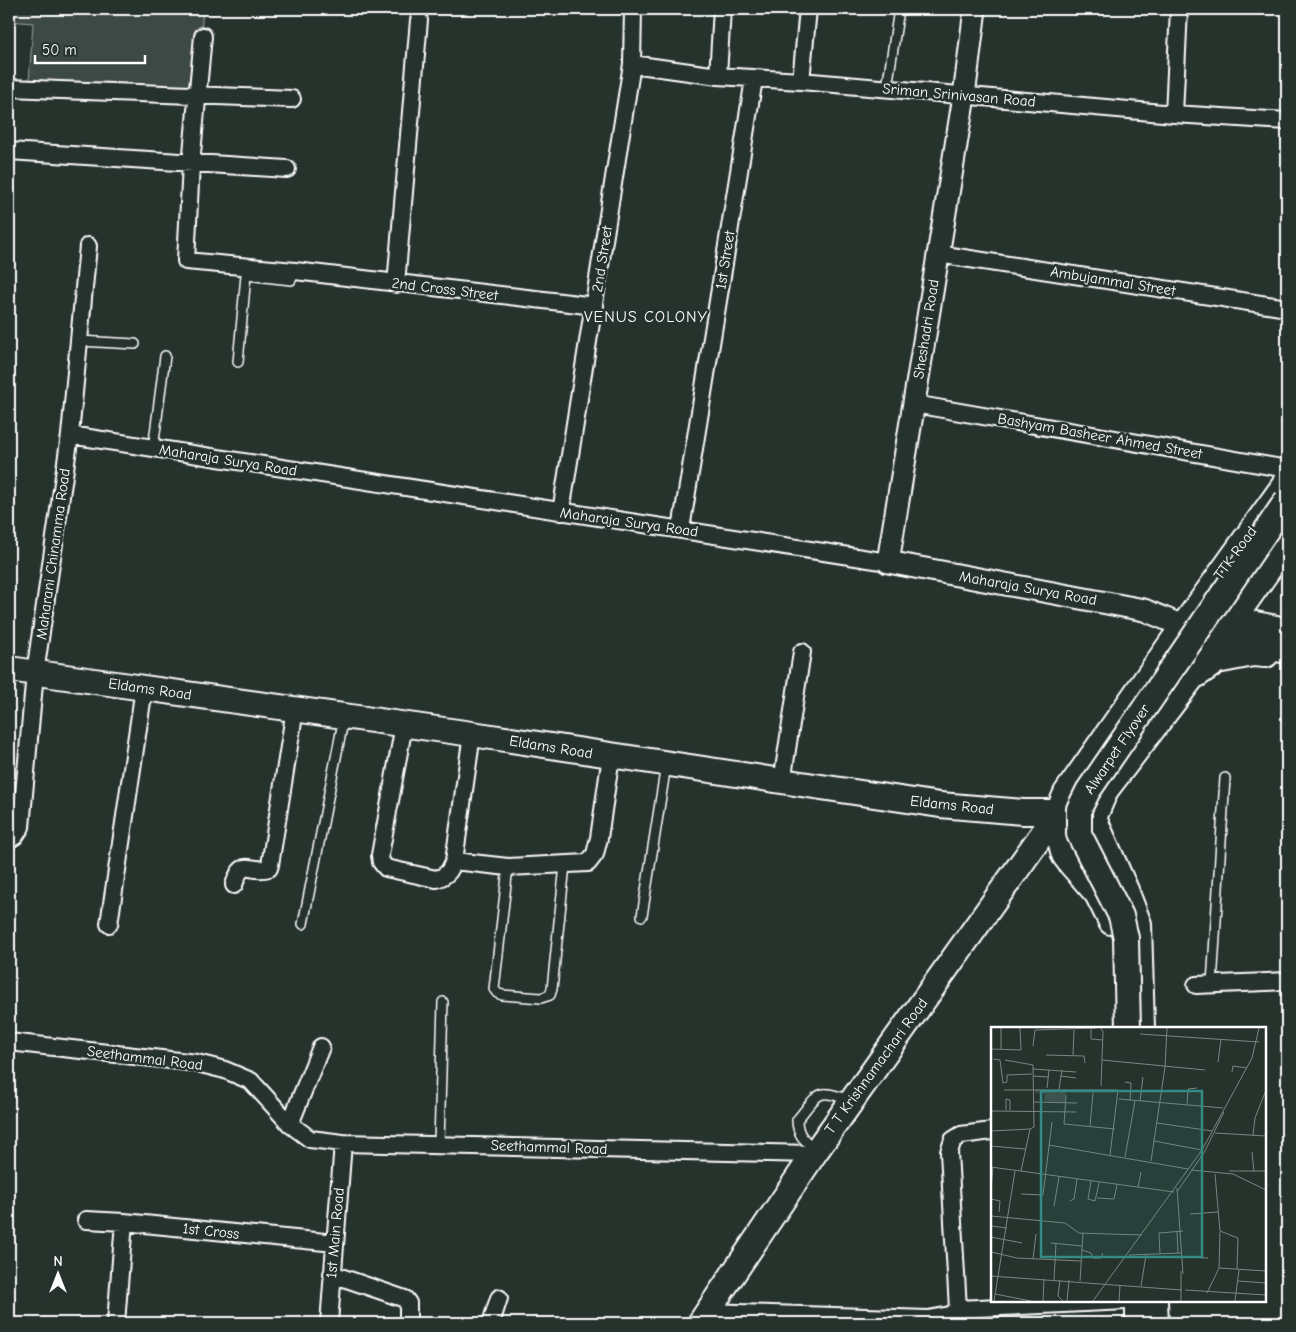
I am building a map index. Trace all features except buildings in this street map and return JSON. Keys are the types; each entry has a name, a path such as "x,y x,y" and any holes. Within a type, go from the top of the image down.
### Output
{"main road":[{"name":"TTK Road","path":"1058,812 1066,793 1287,481"},
{"name":"Alwarpet Flyover","path":"1128,1027 1126,938 1121,916 1079,834 1079,809 1088,791 1287,500"},
{"path":"1142,1027 1138,924 1126,890 1094,818 1106,790 1192,678 1269,569 1287,539"},
{"path":"1249,597 1258,611 1286,637"},
{"path":"1190,617 1227,629 1286,637"},
{"path":"1192,678 1217,661 1253,654 1287,656"},
{"name":"Eldams Road","path":"9,669 472,734 940,805 1023,812 1058,812 1094,818"},
{"path":"1058,812 1060,840 1064,855 1097,894 1112,925 1118,965 1120,1027"},
{"name":"T T Krishnamachari Road","path":"704,1318 815,1152 1058,812"},
{"path":"1127,1302 1127,1323"},
{"path":"1138,1302 1138,1323"},
{"path":"1155,1302 1156,1323"}],"street":[{"name":"2nd Street","path":"561,512 632,64 633,9"},
{"path":"718,76 722,9"},
{"path":"801,81 808,9"},
{"name":"Sheshadri Road","path":"888,562 964,96 975,9"},
{"path":"1174,114 1179,9"},
{"path":"396,284 419,20"},
{"path":"191,164 204,36"},
{"name":"Sriman Srinivasan Road","path":"632,64 718,76 887,88 1174,114 1287,121"},
{"name":"1st Street","path":"681,529 754,79"},
{"path":"9,88 292,99"},
{"path":"9,151 287,169"},
{"name":"2nd Cross Street","path":"191,164 186,261 295,271 594,306"},
{"name":"Maharani Chinamma Road","path":"9,840 15,836 21,827 35,673 70,435 88,246"},
{"name":"Ambujammal Street","path":"938,254 1287,308"},
{"name":"Bashyam Basheer Ahmed Street","path":"914,404 1287,469"},
{"name":"Maharaja Surya Road","path":"70,435 888,562 1190,617"},
{"path":"782,782 802,652"},
{"path":"109,924 144,688"},
{"path":"234,886 238,873 242,869 247,867 265,870 269,868 295,709"},
{"path":"404,725 380,855 381,862 386,868 436,879 444,877 450,872 454,861 472,734"},
{"path":"454,861 508,867 588,863 595,854 599,838 611,756"},
{"path":"1196,985 1287,980"},
{"name":"Seethammal Road","path":"9,1042 197,1063 225,1070 251,1081 290,1124 310,1139 343,1143 815,1152"},
{"path":"290,1124 321,1046"},
{"path":"958,1310 948,1152 953,1140 961,1135 991,1131"},
{"name":"1st Main Road","path":"329,1323 343,1143"},
{"name":"1st Cross","path":"86,1220 124,1222 335,1243"},
{"path":"116,1323 124,1222"},
{"path":"332,1274 404,1299 408,1303 408,1323"},
{"path":"491,1323 499,1298"},
{"path":"704,1318 928,1319 950,1315 958,1310 1084,1302"}],"lane":[{"path":"887,88 899,9"},
{"path":"238,362 246,275 291,280 295,271"},
{"path":"80,341 135,344"},
{"path":"153,449 165,356"},
{"path":"303,924 344,716"},
{"path":"642,916 666,764"},
{"path":"1212,984 1225,778"},
{"path":"508,867 494,989 497,993 502,994 541,998 550,995 552,989 565,865"},
{"path":"439,1144 443,1002"},
{"path":"815,1152 801,1137 797,1128 797,1120 817,1096 824,1093 832,1093 851,1102"}],"shaded area":[{"path":"9,9 203,9 196,96 29,83 33,23 9,21"}],"district":[{"name":"VENUS COLONY","path":"646,316"}]}
